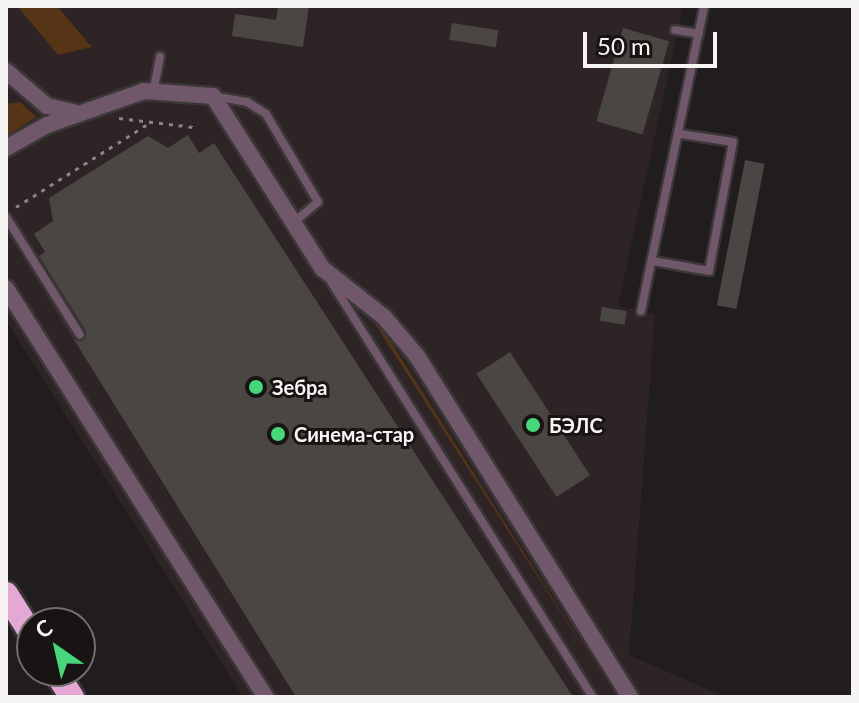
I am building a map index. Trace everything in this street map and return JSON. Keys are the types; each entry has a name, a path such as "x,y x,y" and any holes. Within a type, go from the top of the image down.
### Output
{"street":[{"path":"6,71 36,99 47,125"},
{"path":"6,148 47,125 154,88 213,96 323,269 384,317 417,356 630,697"},
{"path":"6,92 36,99 64,112 87,111"},
{"path":"6,288 266,697"}],"lane":[{"path":"641,311 681,134 704,6"},
{"path":"675,30 699,34"},
{"path":"154,88 160,57"},
{"path":"213,96 247,102 266,114 318,202 294,222"},
{"path":"653,261 709,271 733,142 681,134"},
{"path":"6,215 80,335"},
{"path":"323,269 593,697"}],"path":[{"path":"115,118 193,127"},
{"path":"6,215 151,122"}],"shaded area":[{"path":"6,6 17,6 58,55 92,46 57,6 683,6 618,306 655,314 629,655 725,697 243,697 6,320"},
{"path":"17,6 57,6 92,47 58,55"},
{"path":"20,102 36,117 6,136 6,104"},
{"path":"378,322 615,697 375,324"}],"building":[{"path":"278,6 309,6 303,47 232,36 235,14 276,20"},
{"path":"452,23 498,30 496,47 449,40"},
{"path":"623,28 669,41 642,134 596,121"},
{"path":"188,135 199,153 214,143 573,697 296,697 27,264 74,339 84,340 86,331 39,256 45,252 34,234 53,221 49,198 148,136 168,148"},
{"path":"745,160 765,164 736,309 717,305"},
{"path":"602,307 627,311 625,325 600,321"},
{"name":"БЭЛС","path":"510,352 590,475 557,497 476,374"}],"place":[{"name":"Зебра","path":"256,387"},
{"name":"БЭЛС","path":"533,425"},
{"name":"Синема-стар","path":"278,434"}]}
